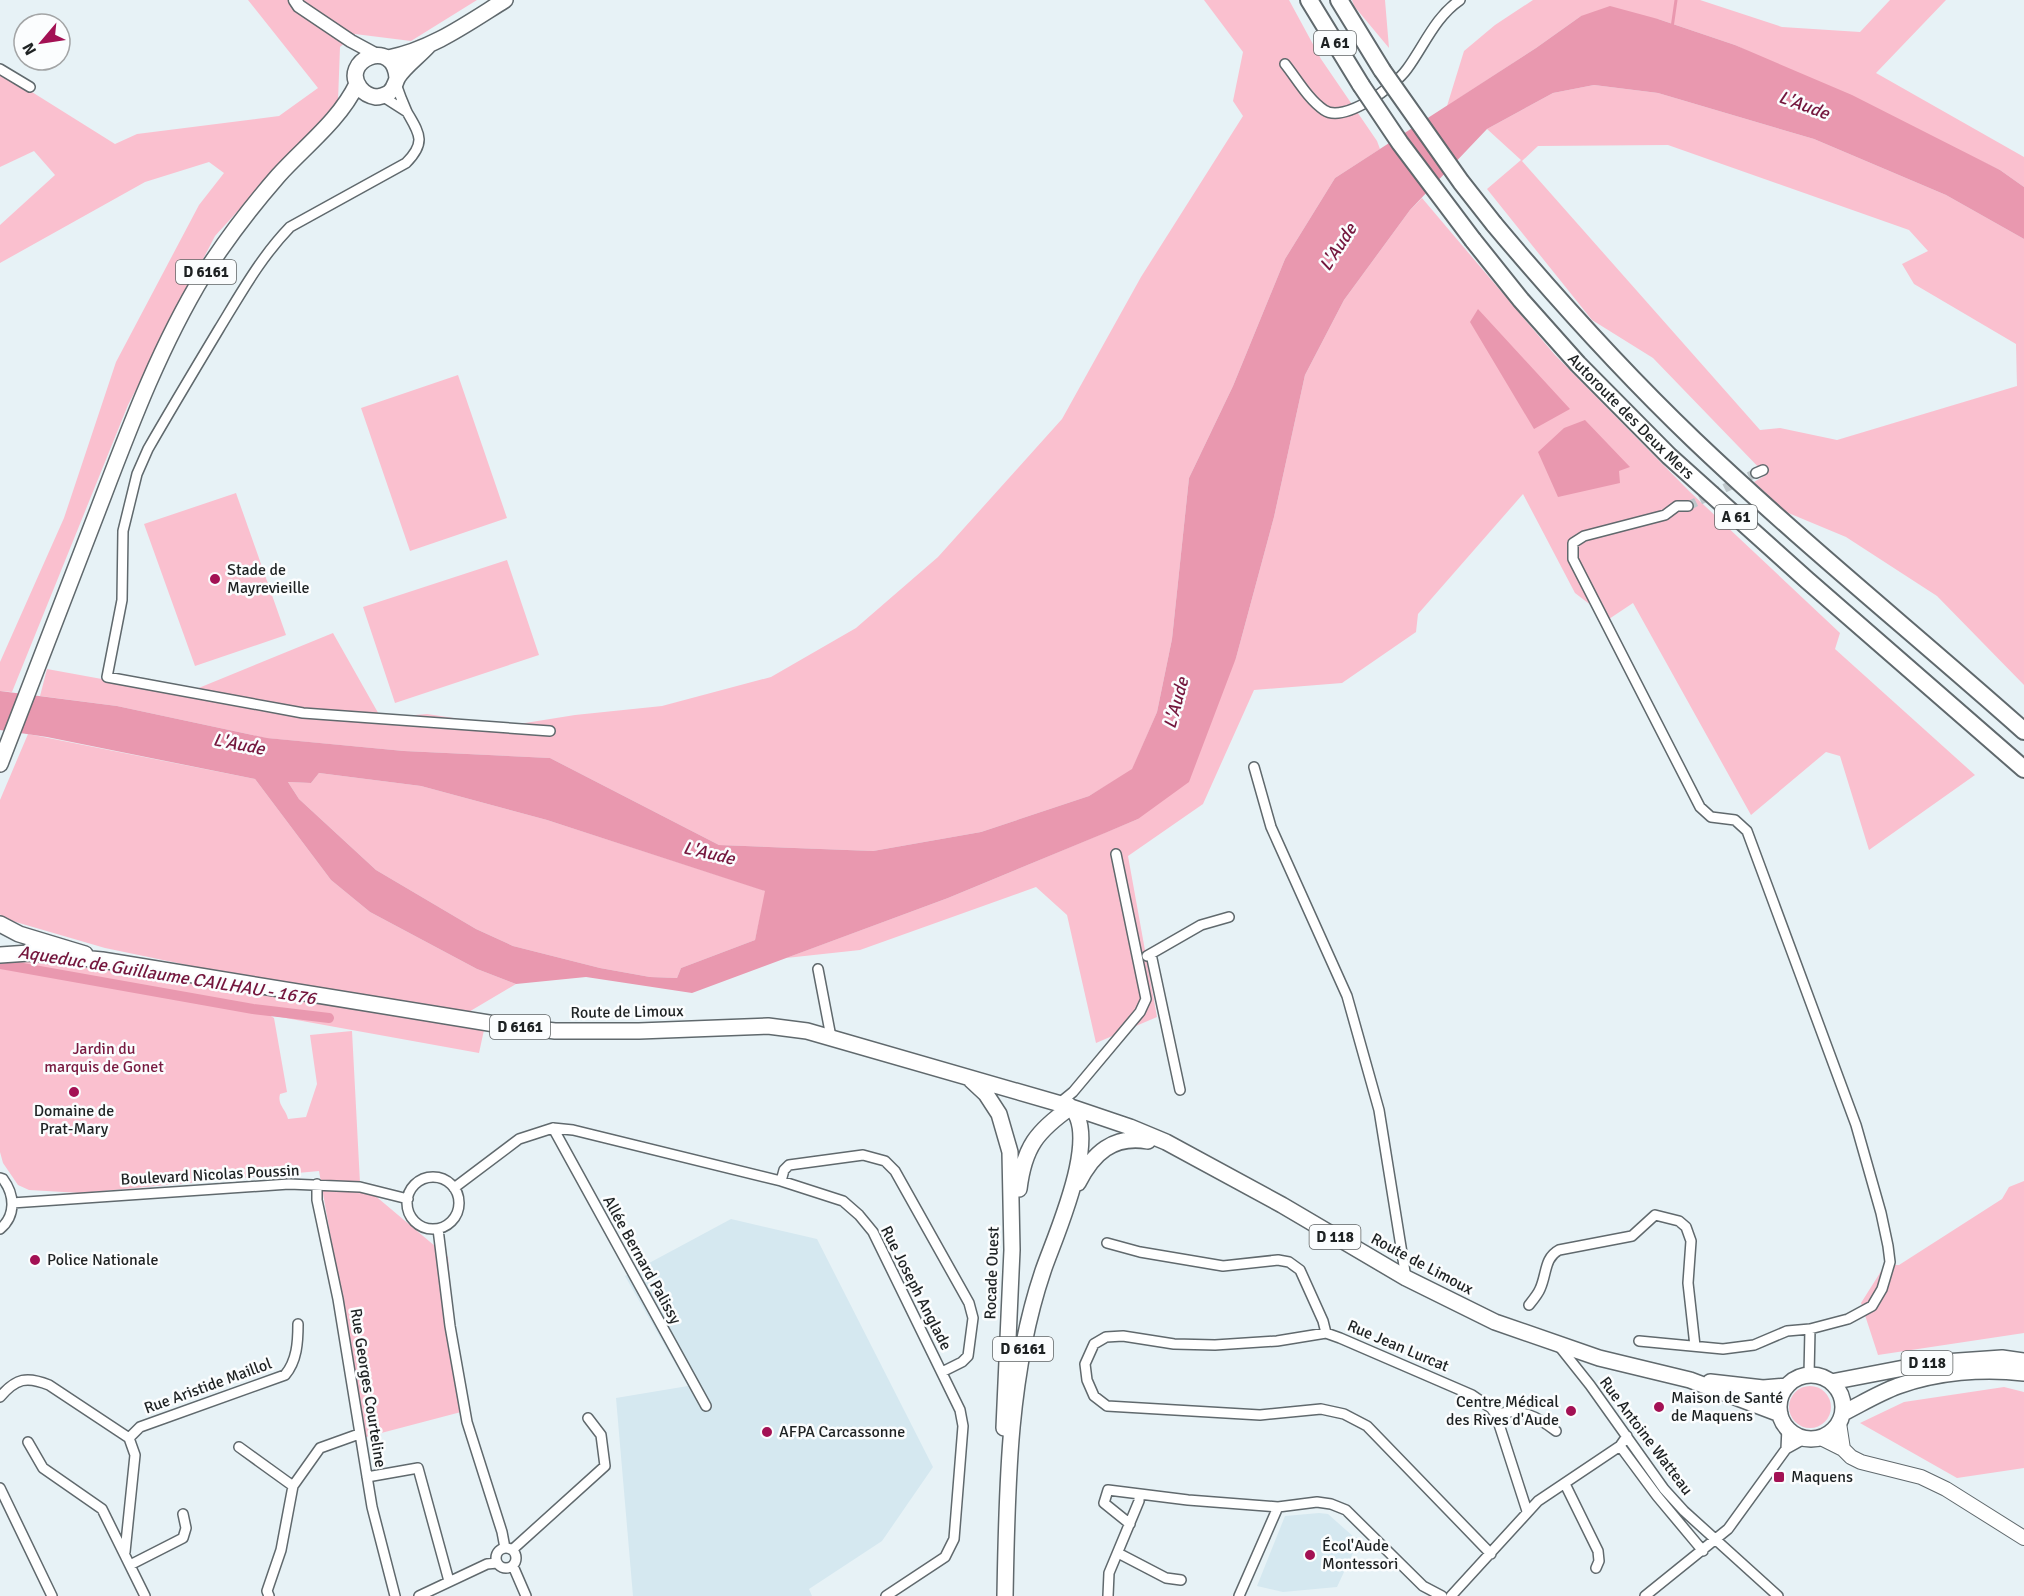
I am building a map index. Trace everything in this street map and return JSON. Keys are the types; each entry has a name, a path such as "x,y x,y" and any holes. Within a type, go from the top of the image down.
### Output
{"highway":[{"name":"Autoroute des Deux Mers","path":"1309,0 1361,85 1413,161 1521,300 1578,364 1669,456 2024,769"},
{"name":"Autoroute des Deux Mers","path":"1339,0 1382,70 1455,173 1494,224 1602,347 1695,441 2024,731"}],"main road":[{"path":"428,46 390,92 376,96 365,93 357,84 356,74 364,59 406,55 428,46 505,0"},
{"path":"382,57 395,67 397,81"},
{"name":"D 6161","path":"0,764 156,363 204,274 241,221 297,156 328,126 348,102 357,84"},
{"name":"D 6161","path":"328,126 376,96"},
{"name":"D 6161","path":"0,924 19,934 70,948 102,960"},
{"name":"D 6161","path":"0,955 16,953 102,960"},
{"name":"Route de Limoux","path":"102,960 501,1025 555,1031 602,1032 768,1026 807,1031 938,1068"},
{"name":"D 6161","path":"938,1068 969,1071 1068,1100"},
{"name":"D 6161","path":"938,1068 970,1079 1068,1100"},
{"name":"Rocade Ouest","path":"970,1079 986,1094 999,1114 1010,1152 1012,1250 1004,1436 1007,1500 1005,1596"},
{"path":"1012,1250 1020,1175 1028,1150 1068,1100"},
{"name":"D 118","path":"1068,1100 1166,1142"},
{"name":"Rocade Ouest","path":"1007,1500 1016,1403 1026,1333 1042,1273 1067,1204 1081,1151 1080,1124 1068,1100"},
{"name":"Rocade Ouest","path":"1067,1204 1086,1167 1097,1154 1113,1144 1132,1138 1166,1142"},
{"name":"Route de Limoux","path":"1166,1142 1282,1205 1406,1278 1507,1326 1558,1344"},
{"name":"D 118","path":"1558,1344 1599,1358 1690,1380 1763,1388 1787,1386"},
{"name":"D 118","path":"1831,1382 1929,1363 2002,1358 2024,1360"},
{"name":"D 118","path":"1841,1418 1899,1386 1976,1371 2024,1373"},
{"path":"1841,1418 1832,1433 1821,1438 1804,1439 1794,1435 1784,1421 1780,1399 1787,1386 1797,1378 1809,1375 1820,1376 1831,1382 1843,1401 1841,1418 1843,1449"},
{"name":"D 118","path":"1690,1380 1784,1421"},
{"path":"1821,1438 1843,1449 1851,1457 1861,1462 1921,1477 1946,1489 2024,1538"}],"street":[{"path":"295,0 299,6 351,41 382,57"},
{"path":"1285,64 1315,102 1326,112 1335,114 1348,112 1388,88 1406,71 1440,18 1460,0"},
{"path":"351,41 360,63"},
{"path":"0,69 30,87"},
{"path":"397,81 407,112 419,130 419,146 414,155 406,163 290,227 278,239 264,256 238,297 148,449 137,474 123,531 122,600 107,677 303,713 550,731"},
{"path":"376,96 407,112"},
{"path":"1639,1341 1723,1349 1754,1345 1787,1330 1810,1329 1848,1319 1872,1306 1882,1289 1890,1262 1881,1213 1856,1125 1747,831 1735,820 1711,817 1700,807 1573,559 1573,543 1584,536 1665,515 1677,506 1688,506"},
{"path":"1254,767 1271,827 1347,996 1379,1110 1406,1278"},
{"path":"1068,1100 1140,1012 1146,999 1140,961 1116,854"},
{"path":"1140,961 1201,926 1229,917"},
{"path":"1152,954 1180,1090"},
{"path":"818,969 831,1038"},
{"name":"Rue Joseph Anglade","path":"454,1188 519,1139 553,1128 573,1130 781,1181 843,1201 860,1215 873,1232 942,1372 960,1410 963,1426 954,1539 945,1557 886,1596"},
{"name":"Allée Bernard Palissy","path":"553,1128 706,1406"},
{"path":"781,1181 784,1170 789,1165 863,1155 885,1161 895,1171 969,1303 973,1318 968,1356 962,1362 942,1372"},
{"path":"0,1178 9,1186 12,1203 12,1214 8,1222 0,1229"},
{"path":"434,1178 444,1180 454,1188 459,1204 457,1213 451,1222 438,1229 429,1229 414,1221 407,1206 416,1184 424,1179 434,1178"},
{"name":"Boulevard Nicolas Poussin","path":"12,1203 290,1184 360,1187 408,1199"},
{"name":"Rue Georges Courteline","path":"317,1184 320,1215 338,1299 372,1507 395,1596"},
{"path":"1529,1305 1540,1288 1552,1254 1559,1250 1632,1236 1655,1215 1679,1221 1686,1227 1691,1241 1688,1283 1695,1346"},
{"path":"419,1596 487,1564 497,1563 504,1569 513,1566 517,1558 508,1549 467,1422 450,1326 438,1229"},
{"path":"1107,1243 1172,1258 1223,1266 1278,1260 1289,1262 1300,1270 1323,1320 1326,1333"},
{"name":"Rue Aristide Maillol","path":"129,1438 140,1427 285,1375 291,1368 298,1344 298,1324"},
{"path":"1809,1375 1810,1329"},
{"name":"Rue Jean Lurcat","path":"1491,1554 1367,1426 1344,1414 1321,1409 1260,1415 1107,1406 1094,1396 1087,1380 1085,1364 1094,1344 1106,1336 1123,1336 1174,1344 1215,1345 1277,1341 1326,1333 1472,1395 1491,1408 1496,1415"},
{"name":"Rue Antoine Watteau","path":"1558,1344 1664,1489 1684,1511 1778,1596"},
{"path":"0,1397 14,1383 35,1379 50,1385 129,1438 135,1455 124,1552"},
{"path":"1527,1511 1496,1415 1507,1410 1520,1411 1545,1422 1556,1431"},
{"path":"497,1563 497,1554 508,1549 605,1466 601,1435 588,1418"},
{"path":"1784,1421 1785,1449"},
{"path":"269,1596 267,1591 281,1550 293,1486 320,1448 359,1434"},
{"path":"1451,1596 1538,1501 1620,1446 1627,1436"},
{"path":"1645,1596 1716,1540 1740,1514 1785,1449 1804,1439"},
{"path":"28,1442 43,1468 102,1509 145,1596"},
{"name":"Rue Antoine Watteau","path":"1620,1446 1657,1496 1703,1551"},
{"path":"239,1447 293,1486"},
{"path":"367,1477 418,1468 449,1581"},
{"path":"1565,1484 1598,1551 1599,1561 1596,1568"},
{"path":"0,1488 52,1596"},
{"path":"1130,1524 1104,1503 1108,1490 1139,1495 1278,1506 1317,1502 1331,1504 1346,1510 1423,1586 1442,1596"},
{"path":"1108,1596 1109,1573 1139,1502 1139,1495"},
{"path":"1239,1596 1278,1506"},
{"path":"130,1565 183,1538 186,1528 183,1514"},
{"path":"1118,1553 1166,1578 1181,1580"},
{"path":"513,1566 526,1596"}],"shaded area":[{"name":"AFPA Carcassonne","path":"731,1219 817,1239 933,1467 882,1541 809,1589 812,1596 633,1596 616,1398 688,1386 625,1276"},
{"name":"Écol'Aude Montessori","path":"1328,1514 1359,1540 1337,1587 1283,1592 1257,1586 1285,1516"}],"green space":[{"path":"248,0 477,0 411,41 355,34 340,47 338,101 215,236 128,405 12,692 0,691 0,662 64,518 116,362 199,205 224,173 209,162 145,182 0,263 0,225 55,175 34,151 0,167 0,72 115,144 137,134 279,116 318,88"},
{"path":"1204,0 1289,0 1321,59 1377,141 1380,149 1335,178 1285,259 1233,386 1189,478 1172,639 1157,712 1132,770 1089,796 981,832 873,851 719,845 550,758 404,751 266,738 117,706 40,696 47,669 184,694 333,633 381,718 427,714 506,726 575,715 662,706 771,677 856,628 938,557 1062,419 1141,277 1243,116 1233,101 1243,52"},
{"path":"1352,0 1385,0 1389,48 1354,6"},
{"path":"1533,0 1700,0 1782,27 1860,32 1890,0 1946,0 1876,73 2024,157 2024,187 2000,170 1735,45 1658,19 1581,16 1447,106 1464,51 1495,25"},
{"path":"1594,85 1658,93 1814,139 1946,195 2024,239 2024,685 1937,596 1846,537 1786,512 1754,482 1766,475 1653,358 1592,320 1487,189 1521,160 1487,129 1553,93","holes":["1668,145 1909,230 1928,251 1902,264 1914,284 2016,344 2017,386 1837,440 1780,428 1760,430 1522,161 1538,146"]},
{"path":"1422,198 1555,355 1689,491 1840,633 1835,649 1975,775 1869,850 1840,756 1826,752 1751,815 1633,603 1609,619 1575,593 1523,494 1418,614 1416,632 1342,683 1254,690 1203,804 1128,856 1157,1017 1096,1043 1067,915 1036,887 860,950 786,958 948,898 1138,819 1236,658 1274,517 1305,375 1344,300 1410,210"},
{"path":"458,375 507,518 410,551 361,408"},
{"name":"Stade de Mayrevieille","path":"236,493 286,635 195,666 144,524"},
{"path":"507,560 539,655 395,703 363,607"},
{"path":"28,734 255,779 331,880 370,912 477,969 516,984 467,1013 211,970 105,948 2,918 0,914 0,800"},
{"path":"319,773 421,786 547,820 766,891 755,940 681,968 677,978 650,977 600,968 513,946 476,929 376,870 299,799 288,782 311,783"},
{"name":"Jardin du marquis de Gonet","path":"0,959 48,959 484,1030 479,1053 269,1015 274,1018 287,1092 280,1094 280,1101 288,1119 306,1117 317,1084 310,1035 352,1031 360,1183 448,1257 461,1412 366,1437 319,1171 81,1193 29,1190 18,1185 3,1163 0,1152"},
{"path":"2024,1181 2024,1333 1878,1355 1861,1303 1885,1265 1899,1265 2002,1199 2009,1187"},
{"path":"1810,1386 1825,1392 1831,1407 1825,1422 1810,1428 1795,1422 1789,1407 1795,1392"},
{"path":"2004,1387 2024,1392 2024,1468 1957,1478 1860,1423 1904,1402"}],"water":[{"name":"L'Aude","path":"1610,6 1658,19 1735,45 1852,95 2000,170 2024,187 2024,239 1946,195 1814,139 1658,93 1594,85 1553,93 1487,129 1410,210 1344,300 1305,375 1274,517 1236,658 1189,782 1138,819 948,898 692,993 586,977 516,984 477,969 370,912 331,880 255,779 47,737 0,730 0,691 117,706 267,738 404,751 550,758 719,845 873,851 981,832 1089,796 1132,769 1157,712 1172,639 1189,478 1233,386 1285,259 1335,178 1536,48 1581,16","holes":["319,773 421,786 547,820 765,891 755,940 681,968 677,978 650,977 600,968 513,946 476,929 376,870 299,799 288,782 311,783"]},
{"path":"1478,309 1570,409 1534,429 1470,322"},
{"path":"1585,420 1630,467 1619,471 1620,483 1558,497 1538,452 1564,428"}],"waterway":[{"path":"1672,28 1676,0"},
{"name":"Aqueduc de Guillaume CAILHAU - 1676","path":"0,964 253,1009 329,1018"}],"tunnel":[{"path":"1688,506 1756,473"}],"place":[{"name":"Stade de Mayrevieille","path":"215,579"},
{"name":"Domaine de Prat-Mary","path":"74,1092"},
{"name":"Police Nationale","path":"35,1260"},
{"name":"Maison de Santé de Maquens","path":"1659,1407"},
{"name":"Centre Médical des Rives d'Aude","path":"1571,1411"},
{"name":"AFPA Carcassonne","path":"767,1432"},
{"name":"Maquens","path":"1779,1477"},
{"name":"Écol'Aude Montessori","path":"1310,1555"}]}
